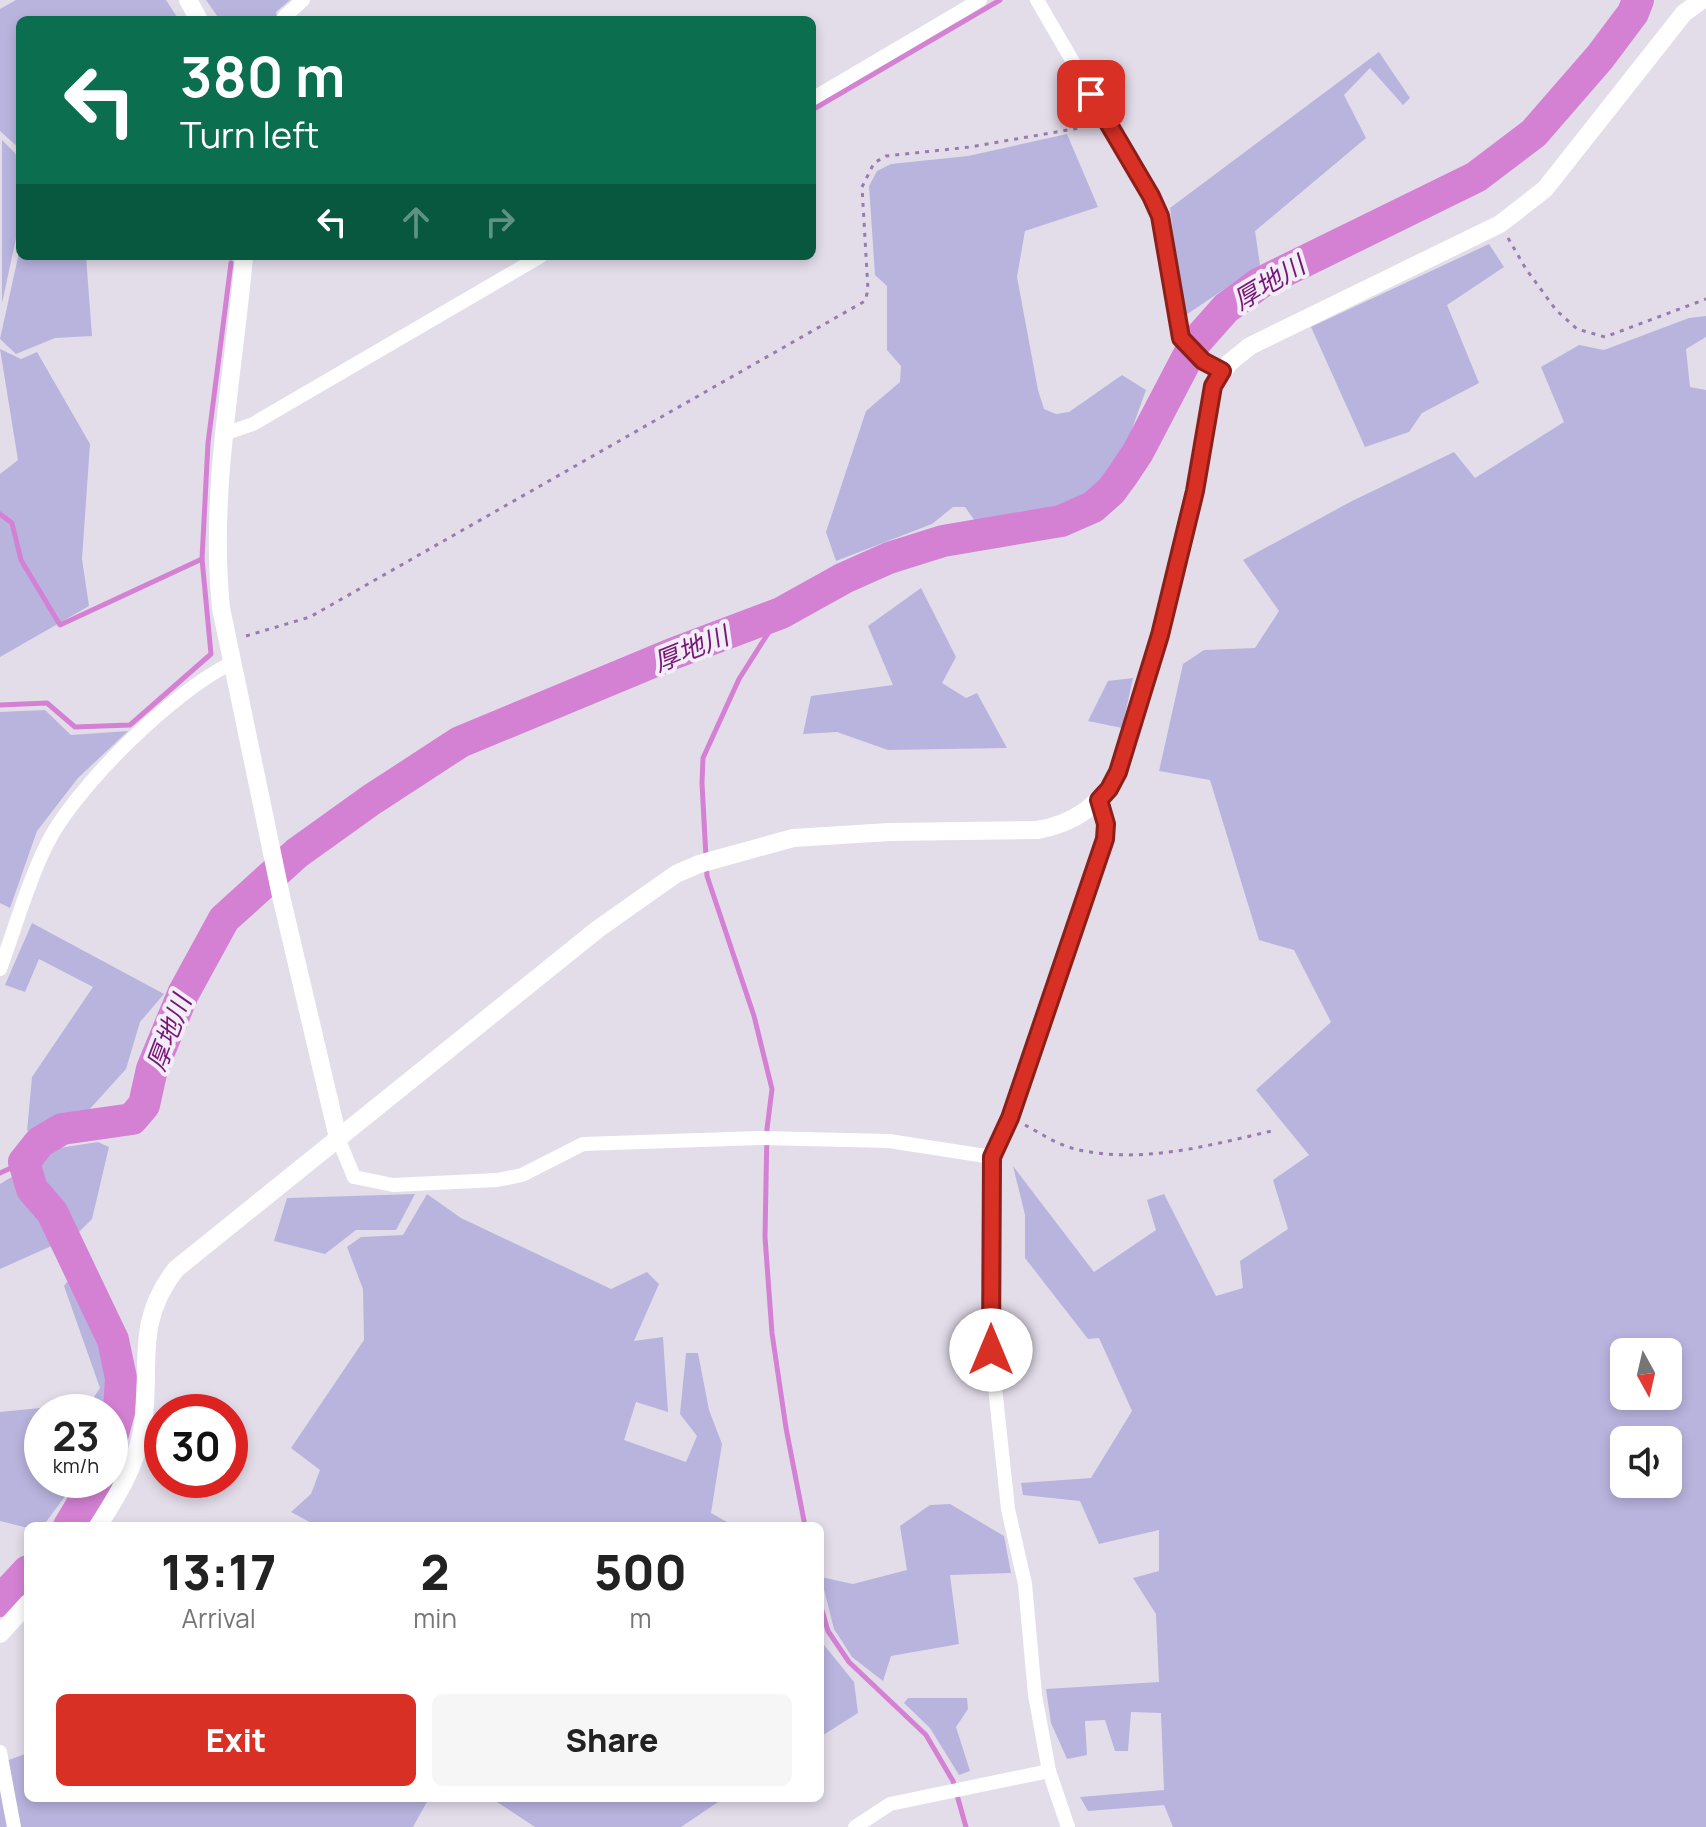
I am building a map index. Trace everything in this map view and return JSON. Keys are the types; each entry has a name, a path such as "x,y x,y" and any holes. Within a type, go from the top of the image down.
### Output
{"street":[{"path":"285,16 303,0"},
{"path":"816,97 980,0"},
{"path":"1037,0 1160,216 1181,338 1203,361 1222,371"},
{"path":"101,1522 135,1461 143,1426 146,1334 163,1286 176,1269 598,929 676,874 793,838 889,832 1037,830 1058,827 1099,800 1118,772 1160,635 1195,491 1213,386 1222,371 1250,346 1298,320 1500,224 1545,189 1648,55 1684,13 1702,0"},
{"path":"244,260 224,434 217,573 230,664 281,896 338,1138 354,1177 393,1185 497,1180 522,1175 583,1144 767,1138 889,1141 992,1157"},
{"path":"224,434 253,424 534,260"},
{"path":"0,969 46,845 73,804 166,708 205,676 230,664"},
{"path":"1068,1827 1049,1771 1031,1665 1025,1584 1008,1509 991,1350 992,1157 1010,1118 1105,839 1106,824 1099,800"},
{"path":"0,1634 24,1607"},
{"path":"0,1752 14,1827"},
{"path":"855,1827 890,1804 1049,1771"}],"path":[{"path":"226,640 258,634 310,617 865,301 868,290 862,187 874,163 886,156 970,147 1079,128 1105,118"},
{"path":"1500,224 1526,269 1556,310 1577,329 1605,337 1706,299"},
{"path":"1010,1118 1073,1149 1133,1157 1200,1147 1276,1130"}],"shaded area":[{"path":"16,0 166,0 176,16 16,16 16,145 0,131 0,9"},
{"path":"206,0 290,0 276,12 276,16 217,16"},
{"path":"1379,52 1410,98 1403,105 1370,68 1344,95 1366,138 1255,231 1260,265 1183,317 1170,208"},
{"path":"1067,134 1098,207 1025,231 1017,277 1044,409 1056,414 1069,412 1122,375 1146,390 1116,465 1093,495 1077,507 1057,515 977,524 965,507 953,507 932,524 836,561 826,532 866,411 900,382 901,366 887,350 887,286 875,275 869,186 877,171 891,164 968,156"},
{"path":"2,140 16,155 16,238 2,303"},
{"path":"1489,244 1504,267 1447,305 1479,383 1422,413 1409,432 1365,447 1311,327"},
{"path":"17,260 86,260 92,336 55,338 16,354 0,339"},
{"path":"1706,316 1706,337 1686,349 1690,387 1706,390 1706,1827 1173,1827 1164,1805 1088,1811 1080,1797 1164,1790 1161,1713 1131,1712 1128,1751 1115,1751 1105,1720 1085,1721 1087,1755 1067,1759 1051,1723 1046,1689 1159,1682 1156,1614 1133,1578 1159,1571 1159,1530 1099,1544 1080,1501 1023,1495 1021,1483 1091,1478 1132,1411 1099,1338 1088,1339 1025,1258 1025,1215 1013,1166 1094,1272 1156,1230 1147,1200 1164,1194 1216,1296 1243,1288 1240,1261 1288,1229 1273,1180 1309,1155 1256,1090 1331,1022 1294,950 1259,940 1210,780 1159,771 1183,664 1204,650 1255,648 1279,611 1243,560 1352,501 1454,452 1475,478 1564,422 1541,367 1579,345 1604,350 1689,318"},
{"path":"0,349 21,359 37,352 90,444 82,559 89,606 0,657 0,474 18,460"},
{"path":"921,588 956,657 942,683 966,698 977,693 1007,748 888,750 837,732 803,734 811,696 893,685 868,626"},
{"path":"1133,678 1122,728 1088,721 1108,681"},
{"path":"45,710 71,735 128,731 78,778 37,831 10,908 0,903 0,712"},
{"path":"32,923 164,994 140,1022 126,1069 88,1111 27,1131 32,1077 93,987 39,959 25,992 5,985"},
{"path":"98,1142 109,1147 92,1219 76,1235 0,1269 0,1184 59,1148"},
{"path":"415,1194 396,1230 356,1230 325,1254 274,1241 287,1198"},
{"path":"427,1194 461,1218 611,1289 647,1272 659,1284 634,1341 663,1337 668,1412 636,1402 624,1440 686,1462 697,1436 680,1414 686,1353 698,1353 709,1410 722,1444 711,1513 727,1522 310,1522 291,1512 311,1494 320,1470 291,1448 364,1340 363,1289 347,1247 361,1237 403,1235"},
{"path":"71,1277 88,1302 110,1353 116,1394 96,1394 100,1388 64,1286"},
{"path":"24,1410 24,1498 64,1498 46,1522 24,1522 24,1527 0,1521 0,1412"},
{"path":"950,1504 1004,1536 1011,1573 950,1575 959,1644 891,1656 883,1681 852,1657 834,1629 824,1578 853,1584 907,1570 900,1526 930,1505"},
{"path":"824,1645 854,1682 858,1713 824,1734"},
{"path":"908,1698 967,1698 968,1709 956,1727 970,1771 959,1775 930,1728 904,1703"},
{"path":"24,1754 24,1802 427,1802 413,1827 0,1827 0,1763"},
{"path":"497,1802 718,1802 681,1827 535,1827"}],"waterway":[{"path":"816,108 1000,0"},
{"name":"厚地川","path":"120,1394 121,1378 113,1340 52,1212 32,1189 24,1162 40,1142 62,1129 132,1119 144,1105 152,1069 183,994 224,919 297,853 460,742 672,654 781,613 844,578 889,558 943,541 1061,521 1093,507 1122,476 1138,452 1195,343 1226,308 1260,283 1476,177 1534,133 1600,57 1633,13 1638,0"},
{"path":"0,514 12,523 21,560 60,625 202,559 208,443 231,263"},
{"path":"0,705 47,703 75,727 130,725 211,654 202,559"},
{"path":"781,613 739,679 703,758 702,783 707,876 754,1016 772,1089 767,1129 765,1237 772,1333 804,1522"},
{"path":"0,1173 24,1162"},
{"name":"厚地川","path":"71,1522 86,1498"},
{"name":"厚地川","path":"0,1601 24,1575"},
{"path":"824,1618 828,1631 849,1662 926,1735 953,1781 966,1827"}],"route":[{"path":"991,1350 992,1157 1010,1118 1105,839 1106,824 1099,800 1118,772 1160,635 1195,491 1213,386 1222,371 1203,361 1181,338 1160,216 1091,94"}]}
